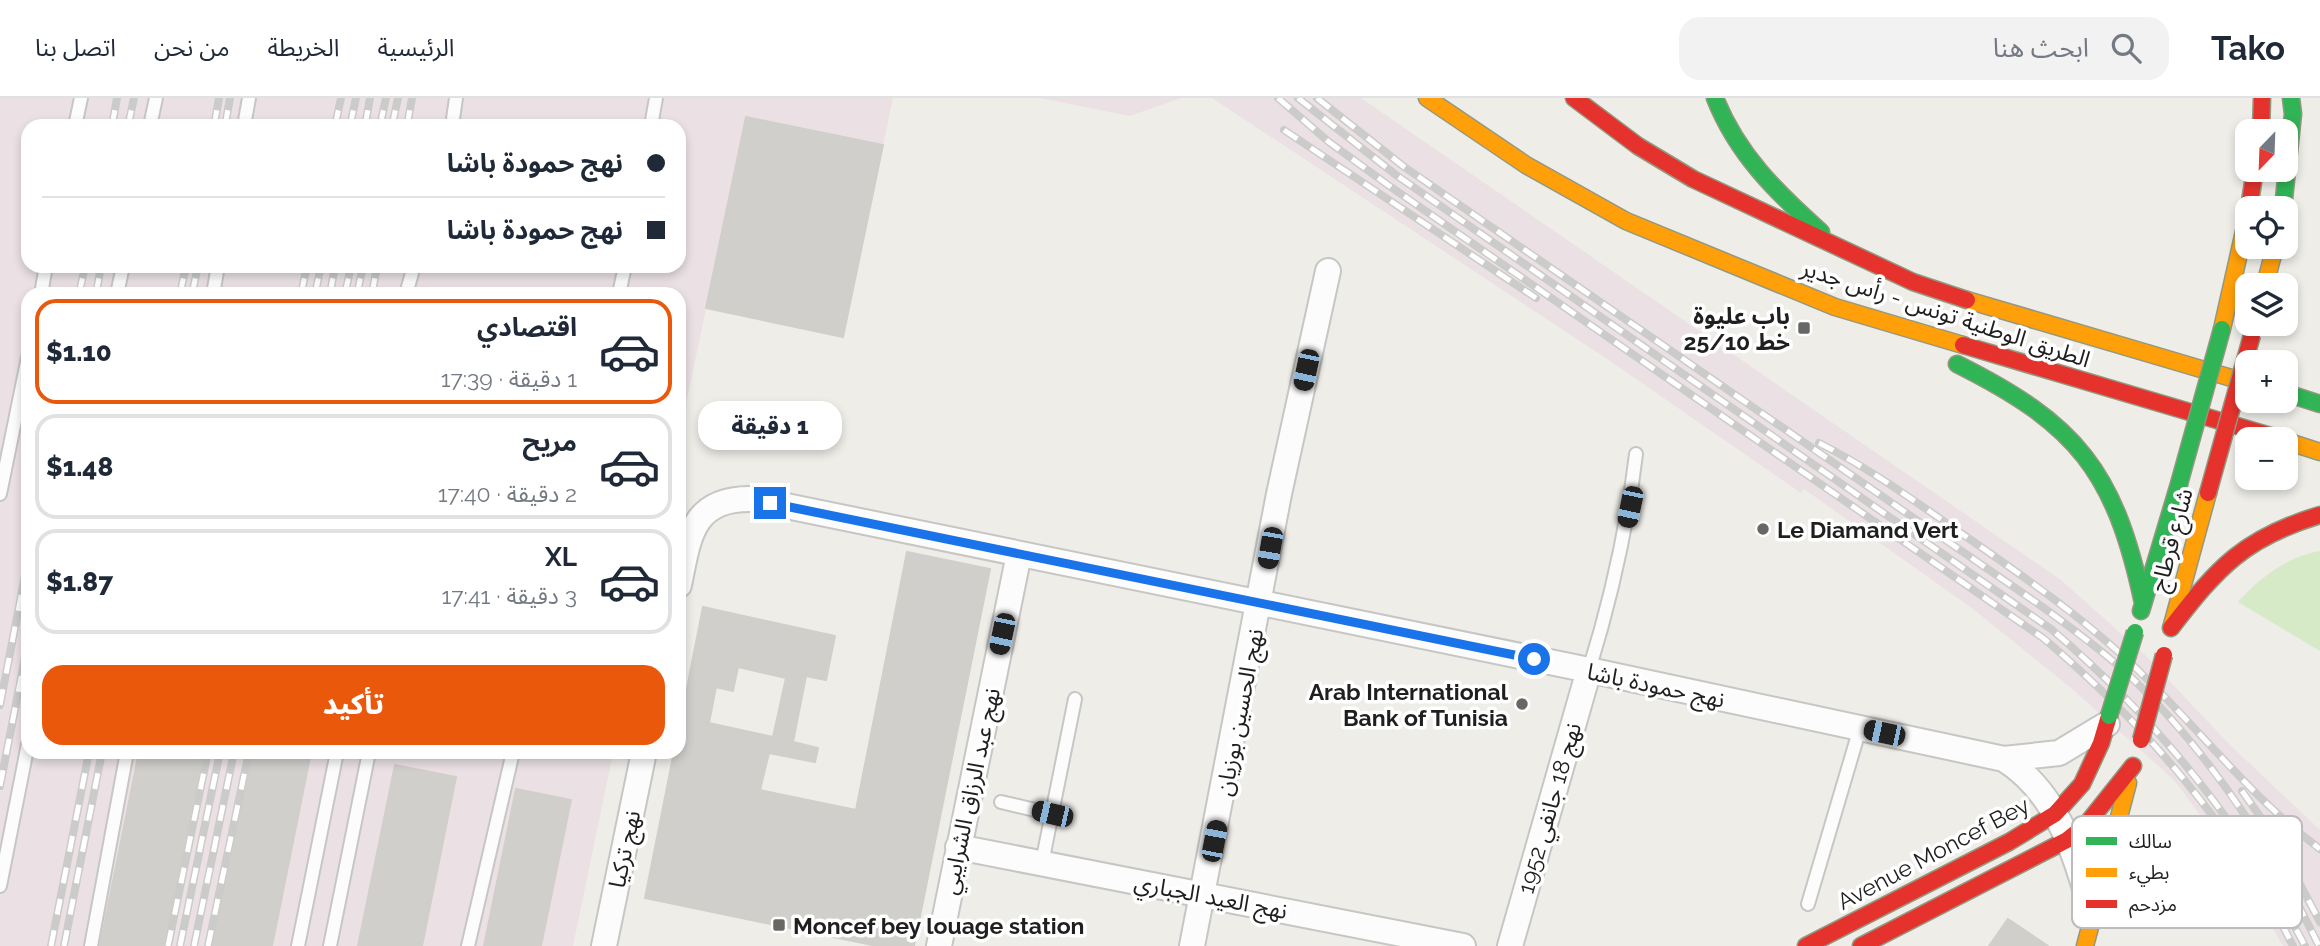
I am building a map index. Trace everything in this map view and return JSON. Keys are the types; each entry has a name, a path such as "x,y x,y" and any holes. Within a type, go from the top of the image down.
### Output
{"main road":[{"name":"الطريق الوطنية تونس - رأس جدير","path":"1427,98 1526,165 1626,221 1835,307 2240,427"},
{"name":"الطريق الوطنية تونس - رأس جدير","path":"1574,98 1638,146 1693,179 1913,282 2017,317 2235,379"},
{"path":"1715,98 1729,133 1762,177 1837,246"},
{"path":"2261,119 2262,98"},
{"path":"2284,196 2293,114 2291,98"},
{"name":"Avenue Moncef Bey","path":"1806,946 2009,842 2055,814 2081,784 2101,743 2135,632 2222,329 2238,259"},
{"path":"1835,307 2020,395 2059,425 2092,462 2117,505 2134,551 2143,603"},
{"name":"شارع قرطاج","path":"2119,816 2252,336"},
{"path":"2298,397 2320,404"},
{"path":"2298,445 2320,452"},
{"path":"2171,628 2205,584 2240,548 2281,525 2320,515"},
{"name":"Avenue Moncef Bey","path":"2093,816 2134,762"},
{"name":"Avenue Moncef Bey","path":"1861,946 2072,836"},
{"name":"شارع قرطاج","path":"2085,946 2089,928"}],"street":[{"name":"نهج الحسين بوزيان","path":"1192,946 1279,494 1328,271"},
{"name":"نهج حمودة باشا","path":"686,551 689,536 707,509 734,498 752,499 1589,670 2004,759 2032,779 2055,814 2072,853"},
{"name":"نهج عبد الرزاق الشرايبي","path":"939,946 1019,554"},
{"name":"نهج 18 جانفي 1952","path":"1510,946 1589,670"},
{"path":"2004,759 2059,753 2087,739 2108,720"},
{"name":"نهج تركيا","path":"604,946 643,759"},
{"name":"نهج العيد الجباري","path":"958,847 1463,946"}],"lane":[{"path":"76,119 80,98"},
{"path":"152,119 156,98"},
{"path":"245,119 249,98"},
{"path":"453,119 456,98"},
{"path":"652,119 656,98"},
{"path":"0,494 21,391"},
{"path":"1589,670 1617,568 1630,507 1636,454"},
{"path":"1042,863 1075,699"},
{"path":"1808,904 1860,728"},
{"path":"0,886 25,759"},
{"path":"91,946 126,759"},
{"path":"298,946 336,759"},
{"path":"330,946 368,759"},
{"path":"468,946 511,759"},
{"path":"1001,802 1052,814"}],"shaded area":[{"path":"0,98 893,98 843,337 706,309 686,404 686,287 21,287 21,759 612,759 573,946 0,946"},
{"path":"1040,98 1181,98 1130,116"},
{"path":"1212,98 1361,98 2061,580 2146,656 2228,743 2320,830 2320,946 2283,946 2272,928 2302,928 2302,816 2201,816 2174,780 2071,688 1973,609 1804,489 1801,493 1610,361"}],"green space":[{"path":"2320,551 2320,651 2238,602 2275,569"}],"building":[{"path":"746,117 883,145 843,337 706,308"},
{"path":"907,552 990,569 914,946 877,946 645,898 673,759 686,759 686,693 703,607 835,636 826,680 806,676 793,742 818,748 815,762 769,753 760,790 856,810","holes":["738,667 786,678 773,737 709,723 716,687 733,691"]},
{"path":"138,759 202,759 164,946 100,946"},
{"path":"249,759 310,759 272,946 211,946"},
{"path":"395,765 456,777 422,946 358,946"},
{"path":"516,789 571,800 541,946 484,946"},
{"path":"2008,919 2048,946 1989,946"}],"railway":[{"path":"113,119 117,98"},
{"path":"130,119 134,98"},
{"path":"215,119 219,98"},
{"path":"226,119 230,98"},
{"path":"336,119 341,98"},
{"path":"352,119 356,98"},
{"path":"366,119 370,98"},
{"path":"382,119 386,98"},
{"path":"394,119 398,98"},
{"path":"408,119 412,98"},
{"path":"1278,98 1329,142 1388,185 2043,638 2151,741 2213,816"},
{"path":"1298,98 1396,175 2051,629 2089,663 2161,736 2225,816"},
{"path":"1317,98 1403,166 2037,603 2088,641 2137,683 2191,742 2245,816"},
{"path":"1284,130 1536,298"},
{"path":"80,287 84,273"},
{"path":"97,287 100,273"},
{"path":"182,287 184,273"},
{"path":"194,287 196,273"},
{"path":"302,287 306,273"},
{"path":"316,287 320,273"},
{"path":"331,287 334,273"},
{"path":"346,287 350,273"},
{"path":"358,287 362,273"},
{"path":"373,287 376,273"},
{"path":"1819,443 1907,496 2079,619 2125,657 2280,816"},
{"path":"0,705 21,596"},
{"path":"0,786 21,678"},
{"path":"51,946 88,759"},
{"path":"64,946 101,759"},
{"path":"168,946 207,759"},
{"path":"180,946 219,759"},
{"path":"194,946 233,759"},
{"path":"208,946 248,759"},
{"path":"2242,791 2260,816"},
{"path":"2302,835 2320,849"},
{"path":"2302,888 2320,922"},
{"path":"2302,912 2319,946"},
{"path":"2283,928 2293,946"},
{"path":"2295,928 2305,946"}],"traffic: fast":[{"path":"1715,98 1747,155 1789,202 1821,232"},
{"path":"2284,196 2293,114 2291,98"},
{"path":"2179,484 2222,329"},
{"path":"1957,364 2033,408 2085,456 2119,518 2143,603"},
{"path":"2298,397 2320,404"},
{"path":"2141,611 2179,484"},
{"path":"2109,716 2135,632"}],"traffic: slow":[{"path":"1427,98 1526,165 1626,221 1835,307 1963,345"},
{"path":"2222,329 2238,259"},
{"path":"2268,273 2272,259"},
{"path":"1967,300 2235,379"},
{"path":"2298,445 2320,452"},
{"path":"2172,625 2208,493"},
{"path":"2119,816 2128,783"},
{"path":"2085,946 2090,928"}],"traffic: jam":[{"path":"1574,98 1638,146 1693,179 1913,282 1967,300"},
{"path":"2261,119 2262,98"},
{"path":"2251,196 2253,182"},
{"path":"2208,493 2252,336"},
{"path":"1963,345 2240,427"},
{"path":"2171,628 2203,588 2235,557 2271,534 2320,515"},
{"path":"2141,740 2164,655"},
{"path":"1806,946 2009,842 2055,814 2082,784 2101,743 2109,716"},
{"path":"2093,816 2133,766"},
{"path":"1861,946 2072,836"}],"place":[{"name":"باب عليوة خط 25/10","path":"1804,328"},
{"name":"Le Diamand Vert","path":"1763,529"},
{"name":"Arab International Bank of Tunisia","path":"1522,704"},
{"name":"Moncef bey louage station","path":"779,925"}],"route":[{"path":"770,503 1534,659"}]}
